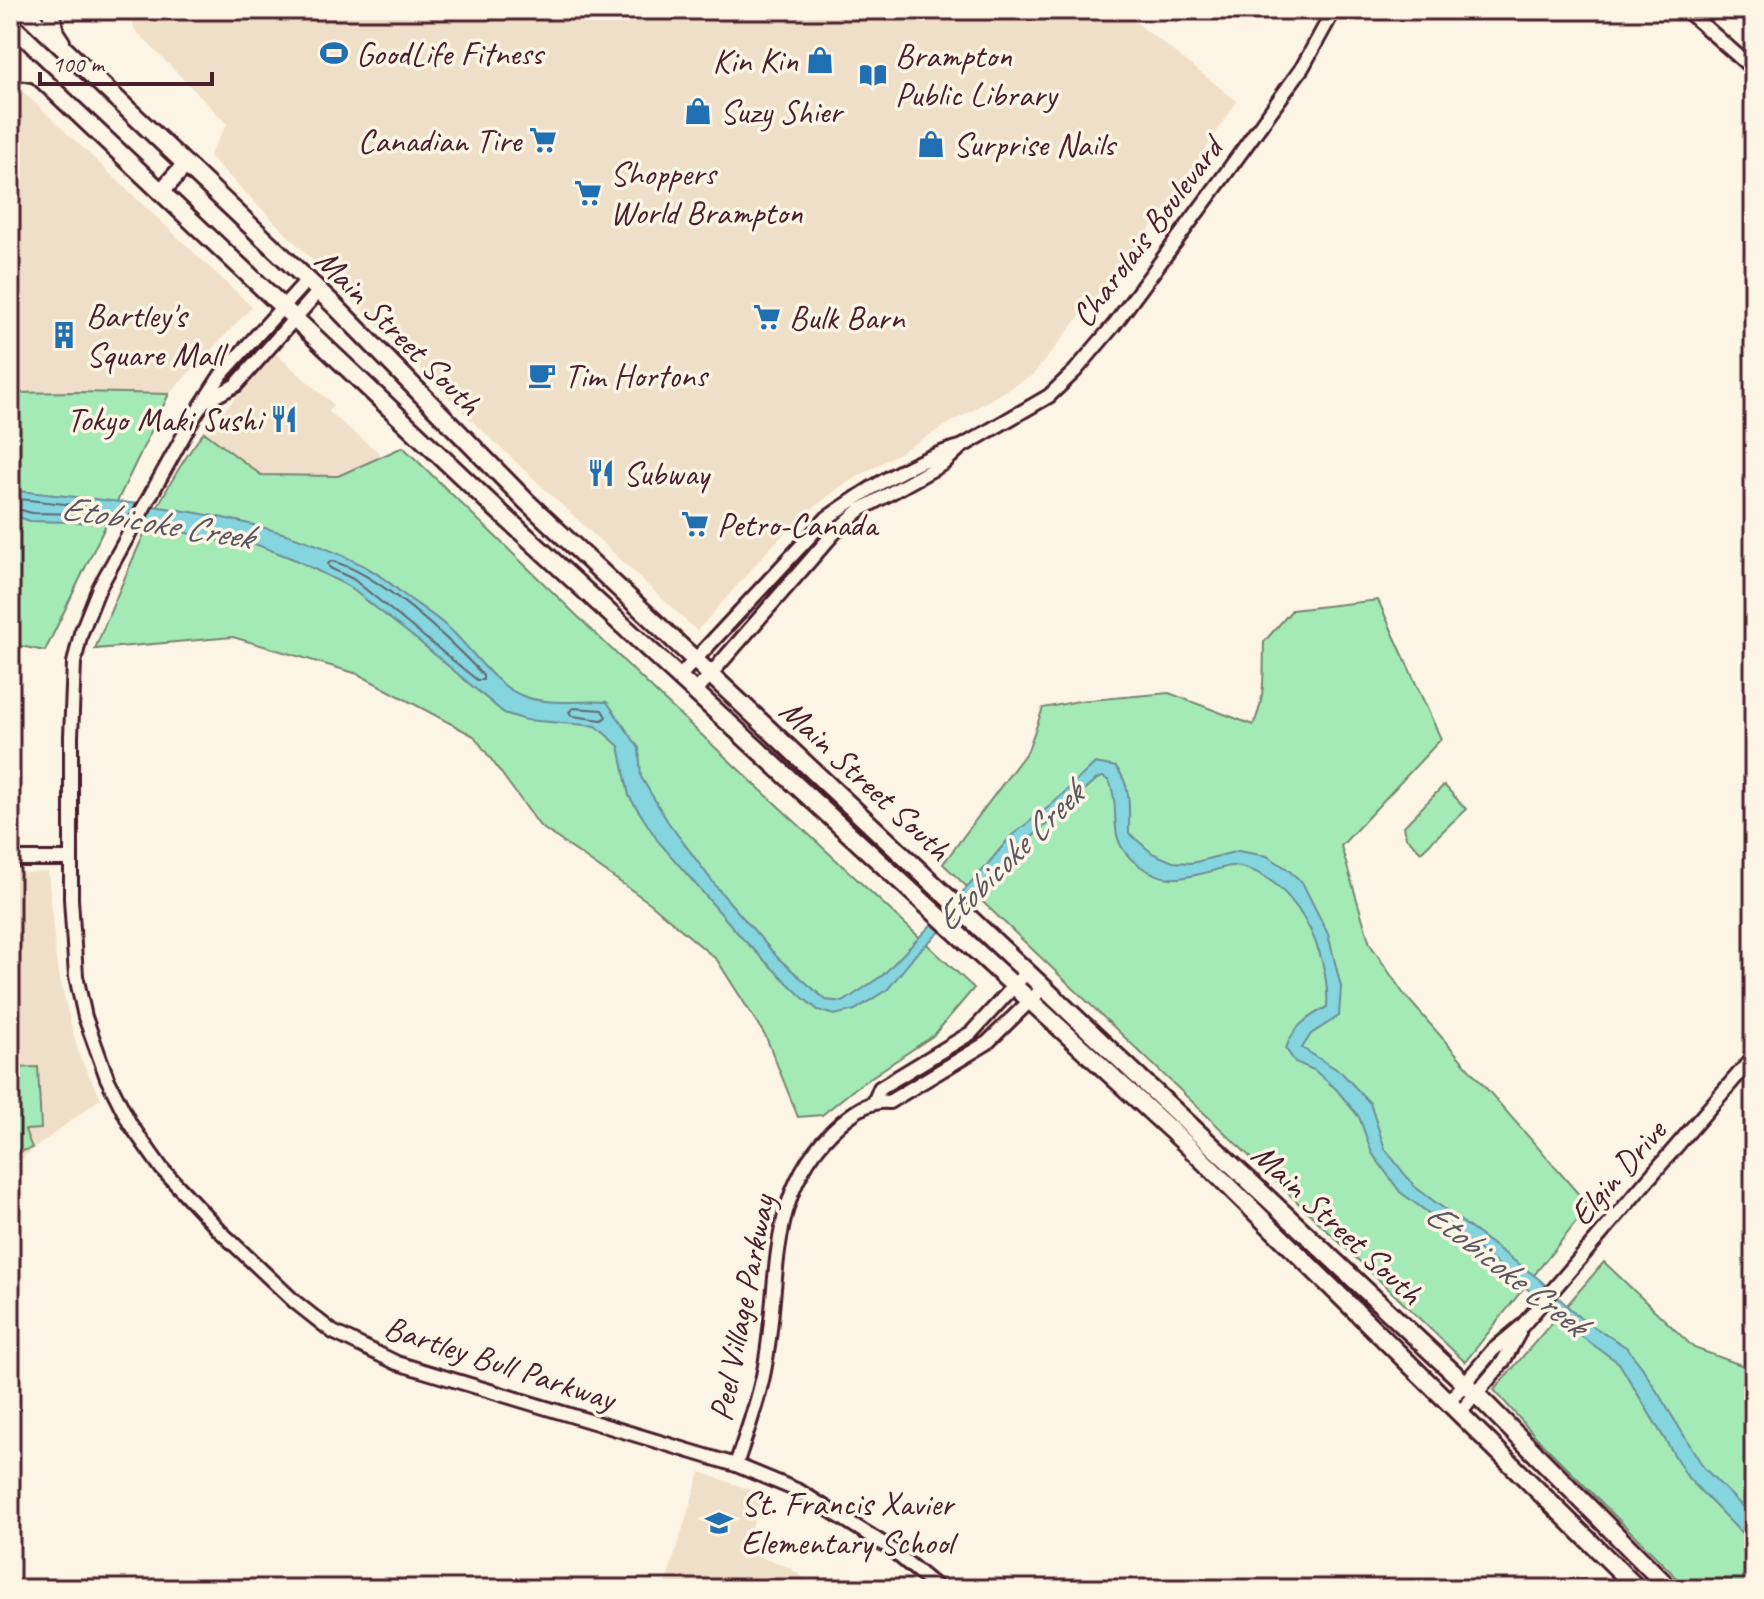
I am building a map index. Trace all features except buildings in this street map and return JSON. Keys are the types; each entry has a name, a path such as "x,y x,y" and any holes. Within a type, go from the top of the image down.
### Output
{"main road":[{"path":"10,17 15,10"},
{"name":"Main Street South","path":"23,10 313,286 526,501 1470,1388 1670,1589"},
{"path":"51,10 55,33 66,50"},
{"name":"Main Street South","path":"10,49 288,313 1188,1146 1638,1589"},
{"path":"10,69 37,74"},
{"path":"161,192 185,165"}],"street":[{"name":"Charolais Boulevard","path":"695,692 834,533 860,510 944,463 961,447 1049,396 1075,371 1114,325 1269,114 1302,68 1334,10"},
{"path":"1686,10 1754,70"},
{"name":"Bartley Bull Parkway","path":"313,286 288,313 236,385 205,402 195,415 99,588 81,633 74,663 69,859 76,976 85,1017 107,1078 130,1124 162,1169 220,1231 295,1302 333,1332 397,1363 736,1465 799,1491 887,1546 939,1589"},
{"name":"Charolais Boulevard","path":"679,677 827,518 856,497 937,453 961,447"},
{"path":"10,859 69,859"},
{"name":"Peel Village Parkway","path":"736,1465 764,1372 788,1200 806,1160 848,1116 875,1100 880,1088 971,1033 1027,972"},
{"name":"Peel Village Parkway","path":"875,1100 889,1102 987,1043 1044,987"},
{"name":"Elgin Drive","path":"1453,1408 1470,1388 1503,1362 1522,1326 1754,1056"}],"shaded area":[{"path":"131,10 1120,10 1237,101 1168,206 1033,375 840,487 771,547 697,631 475,424 209,156 227,124 134,29"},
{"path":"10,84 16,85 252,307 169,394 10,393"},
{"path":"276,354 333,404 329,412 383,456 338,476 260,475 204,432"},
{"path":"48,872 56,960 68,1013 80,1058 101,1098 10,1170 10,873"},
{"name":"St. Francis Xavier Elementary School","path":"700,1472 765,1495 743,1551 790,1568 819,1589 664,1589"}],"green space":[{"path":"10,393 169,394 45,651 10,644"},
{"path":"204,432 261,475 338,476 403,447 664,700 974,988 934,1035 858,1086 822,1115 798,1117 766,1037 717,960 650,903 540,826 474,736 358,674 233,637 95,649 157,508"},
{"path":"1378,600 1441,739 1341,846 1370,944 1403,993 1589,1206 1465,1362 943,864 1028,750 1043,708 1079,701 1169,693 1253,725 1262,695 1264,642 1292,610"},
{"path":"1444,785 1466,809 1421,852 1406,837 1404,826"},
{"path":"38,1067 41,1129 25,1130 32,1148 10,1155 10,1068"},
{"path":"1604,1262 1694,1348 1754,1372 1754,1589 1688,1589 1537,1438 1494,1390"}],"water":[{"name":"Etobicoke Creek","path":"10,490 191,512 279,532 322,547 374,572 434,616 512,691 543,701 607,702 639,748 641,777 668,822 719,890 778,958 826,1000 843,1002 883,975 976,878 1011,836 1050,806 1095,763 1116,767 1121,774 1128,798 1129,833 1152,853 1173,862 1192,863 1238,851 1267,856 1302,882 1328,934 1341,987 1339,1016 1311,1034 1302,1048 1341,1072 1370,1103 1385,1149 1415,1187 1539,1279 1580,1318 1626,1347 1642,1367 1704,1468 1754,1518 1754,1546 1688,1478 1619,1363 1572,1330 1510,1273 1400,1192 1372,1153 1359,1117 1336,1089 1314,1070 1295,1062 1286,1049 1301,1024 1327,1007 1327,986 1315,941 1291,900 1275,884 1256,872 1235,866 1174,878 1147,871 1120,844 1113,792 1109,781 1103,777 1021,847 989,886 916,954 888,989 855,1010 834,1015 818,1010 766,962 658,841 629,796 619,746 596,726 526,720 504,713 348,586 296,560 255,544 221,541 148,524 30,521 10,514"}],"place":[{"name":"GoodLife Fitness","path":"334,53"},
{"name":"Kin Kin","path":"820,60"},
{"name":"Brampton Public Library","path":"873,75"},
{"name":"Suzy Shier","path":"698,111"},
{"name":"Canadian Tire","path":"543,140"},
{"name":"Surprise Nails","path":"931,144"},
{"name":"Shoppers World Brampton","path":"588,193"},
{"name":"Bulk Barn","path":"767,317"},
{"name":"Bartley's Square Mall","path":"64,335"},
{"name":"Tim Hortons","path":"542,375"},
{"name":"Tokyo Maki Sushi","path":"284,419"},
{"name":"Subway","path":"601,473"},
{"name":"Petro-Canada","path":"695,524"},
{"name":"St. Francis Xavier Elementary School","path":"719,1523"}]}
